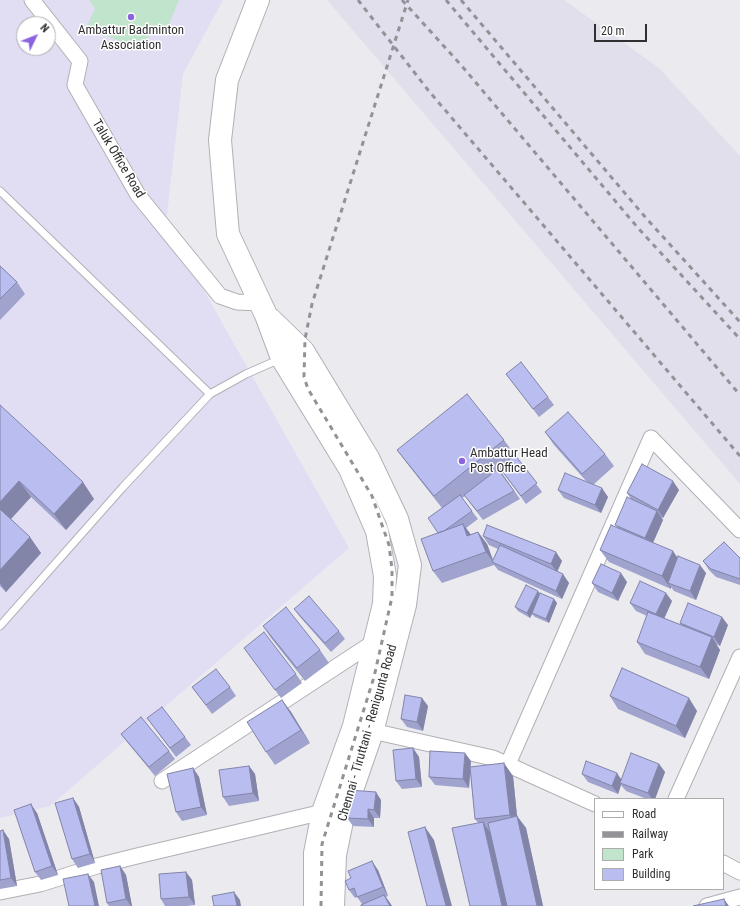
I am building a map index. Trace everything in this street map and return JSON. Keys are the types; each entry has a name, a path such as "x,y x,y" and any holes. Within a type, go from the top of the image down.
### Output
{"highway":[{"name":"Chennai - Tiruttani - Renigunta Road","path":"258,0 227,80 220,140 228,234 264,309 282,358 350,469 377,530 385,576 384,604 374,642 363,729 323,812 315,852 315,906"},
{"name":"Chennai - Tiruttani - Renigunta Road","path":"264,309 303,351 368,458 397,519 410,565 405,604 363,729 343,816 335,855 333,906"}],"street":[{"name":"Taluk Office Road","path":"32,0 80,61 75,85 138,195 220,296 264,309"},
{"path":"508,764 651,438 740,530"},
{"path":"162,781 374,642"},
{"path":"676,798 740,657"},
{"path":"363,729 493,758 594,804"},
{"path":"0,892 40,884 124,859 323,812"},
{"path":"724,864 740,872"},
{"path":"707,906 740,897"}],"lane":[{"path":"0,191 210,394"},
{"path":"0,626 123,487 210,394 246,374 282,358"}],"shaded area":[{"path":"0,0 223,0 183,74 166,223 349,548 50,806 0,818"},
{"path":"327,0 564,0 659,68 740,156 740,484"}],"green space":[{"name":"Ambattur Badminton Association","path":"89,0 179,0 167,29 151,32 141,52 87,26 95,9"}],"building":[{"path":"0,266 17,282 0,299"},
{"path":"521,362 548,397 533,409 506,374"},
{"name":"Ambattur Head Post Office","path":"467,394 504,440 434,496 397,450"},
{"path":"0,405 83,482 54,514 19,481 0,502"},
{"path":"568,412 605,454 582,474 545,432"},
{"path":"515,455 537,483 521,496 499,467"},
{"path":"642,464 673,481 658,510 627,493"},
{"path":"498,469 514,491 477,511 464,495"},
{"path":"565,473 602,488 595,505 558,490"},
{"path":"460,495 472,511 444,531 438,533 428,518"},
{"path":"627,497 657,511 645,538 615,525"},
{"path":"0,509 30,537 0,570"},
{"path":"463,524 467,536 478,532 486,552 433,571 421,539"},
{"path":"487,525 556,552 551,564 483,536"},
{"path":"611,525 673,551 662,576 600,550"},
{"path":"724,542 740,558 740,579 711,569 703,561"},
{"path":"500,545 563,574 556,591 492,562"},
{"path":"678,556 700,565 690,591 668,583"},
{"path":"601,564 621,573 612,593 592,583"},
{"path":"640,581 666,593 656,614 630,603"},
{"path":"526,585 538,591 527,613 515,607"},
{"path":"540,593 554,599 546,619 532,613"},
{"path":"309,596 339,631 325,643 294,609"},
{"path":"688,603 722,617 714,637 680,623"},
{"path":"286,607 320,650 297,668 263,626"},
{"path":"648,612 712,637 700,667 637,642"},
{"path":"264,632 296,674 275,690 244,648"},
{"path":"622,668 689,698 676,726 610,696"},
{"path":"216,669 230,687 206,705 192,687"},
{"path":"405,695 422,698 417,722 401,719"},
{"path":"282,700 301,730 266,752 247,722"},
{"path":"162,707 185,737 170,748 147,718"},
{"path":"141,717 169,751 149,767 121,734"},
{"path":"413,748 416,779 396,781 393,750"},
{"path":"430,751 465,753 463,779 429,777"},
{"path":"631,753 659,764 648,793 620,783"},
{"path":"586,761 617,773 612,786 582,774"},
{"path":"504,763 510,815 475,819 470,767"},
{"path":"249,766 253,793 223,797 219,770"},
{"path":"193,768 201,807 176,812 167,774"},
{"path":"349,790 376,792 374,810 368,809 368,819 347,818"},
{"path":"73,798 90,854 72,859 55,803"},
{"path":"31,804 52,866 35,872 14,810"},
{"path":"517,816 537,906 507,906 488,823"},
{"path":"483,822 502,906 470,906 452,828"},
{"path":"425,827 446,906 427,906 408,832"},
{"path":"3,830 11,878 0,880 0,831"},
{"path":"372,861 383,887 357,897 354,888 349,890 345,881 351,878 348,871"},
{"path":"120,866 126,899 107,903 101,870"},
{"path":"186,872 189,897 161,899 159,874"},
{"path":"88,874 95,906 69,906 63,879"},
{"path":"234,892 237,906 214,906 212,896"},
{"path":"384,895 390,906 361,906 361,905"},
{"path":"724,899 726,906 693,906"}],"railway":[{"path":"358,0 428,90 740,456"},
{"path":"402,0 461,65 740,395"},
{"path":"321,906 322,844 374,677 392,597 392,569 389,545 372,496 308,389 304,377 305,339 312,304 408,0"},
{"path":"446,0 638,228 740,339"},
{"path":"461,0 646,218 740,322"}],"place":[{"name":"Ambattur Badminton Association","path":"131,17"},
{"name":"Ambattur Head Post Office","path":"462,461"}]}
